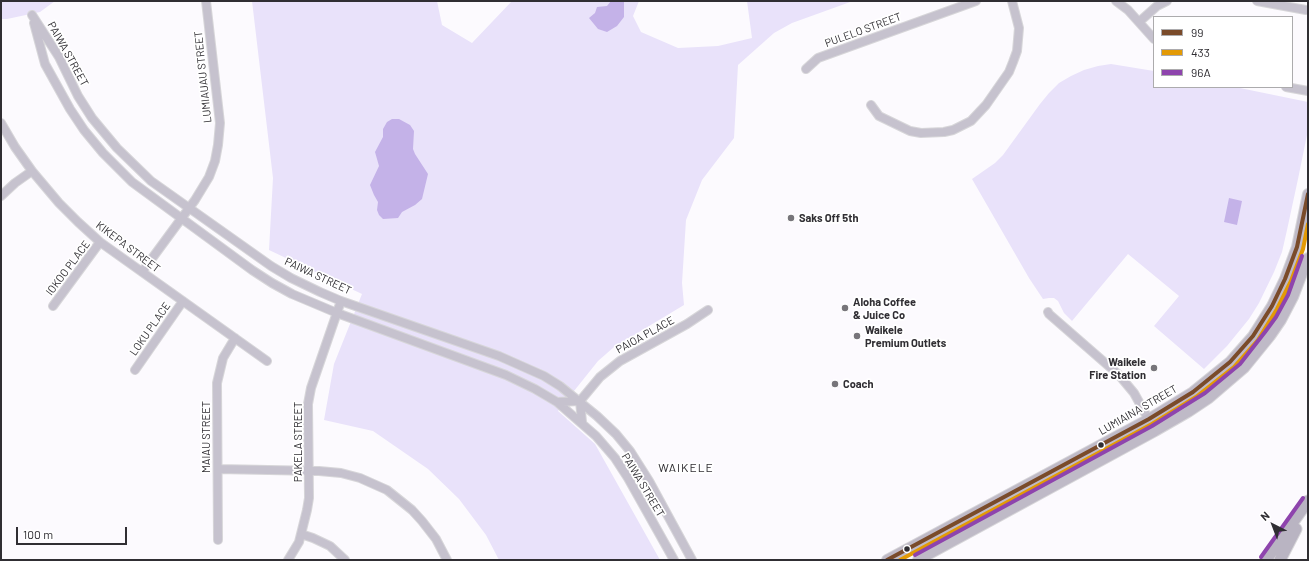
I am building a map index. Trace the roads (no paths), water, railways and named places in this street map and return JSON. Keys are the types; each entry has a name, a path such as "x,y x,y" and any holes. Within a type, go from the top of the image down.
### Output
{"highway":[{"path":"1266,560 1308,501"},
{"path":"1280,560 1308,508"}],"main road":[{"name":"LUMIAINA STREET","path":"887,560 1177,403 1209,380 1230,362 1253,336 1272,306 1285,279 1297,247 1308,194"},
{"path":"918,560 1155,431 1209,398 1244,368 1259,351 1281,320 1293,297 1308,258"}],"street":[{"name":"LUMIAUAU STREET","path":"142,272 180,218 189,208 209,177 215,162 220,133 219,111 206,1"},
{"name":"PULELO STREET","path":"806,69 818,58 976,1"},
{"path":"871,105 879,116 910,131 922,133 953,130 971,121 986,105 1009,72 1013,62 1017,50 1019,28 1012,1"},
{"path":"1116,1 1128,10 1153,38"},
{"path":"1139,22 1158,6 1167,1"},
{"path":"1257,1 1306,10"},
{"name":"PAIWA STREET","path":"674,560 618,463 596,436 582,422 557,402 506,374 337,313 309,302 272,283 132,182 103,153 84,130 54,82 45,64 32,14 59,57 78,96 106,135 117,148 152,181 276,269 314,290 499,356 544,376 580,401 616,434 630,452 649,481 692,560"},
{"path":"1292,88 1308,91"},
{"name":"KIKEPA STREET","path":"1,124 32,171 78,222 100,242 267,361"},
{"path":"1,196 15,183 32,171"},
{"name":"IOKOO PLACE","path":"53,306 100,242"},
{"name":"PAKELA STREET","path":"288,560 299,542 307,510 308,404 310,388 341,300"},
{"name":"LOKU PLACE","path":"135,370 183,301"},
{"name":"PAIOA PLACE","path":"580,401 600,377 620,361 708,310"},
{"path":"1048,312 1118,375 1134,393 1155,431"},
{"name":"MAIAU STREET","path":"218,540 217,383 219,369 223,358 235,338"},
{"path":"557,402 580,401 582,422"},
{"path":"218,469 341,473 360,478 387,490 412,510 436,540 447,560"},
{"path":"301,534 330,546 345,560"}],"place":[{"name":"Saks Off 5th","path":"791,218"},
{"name":"Aloha Coffee & Juice Co","path":"845,308"},
{"name":"Waikele Premium Outlets","path":"857,336"},
{"name":"Waikele Fire Station","path":"1154,368"},
{"name":"Coach","path":"835,384"}],"district":[{"name":"WAIKELE","path":"686,468"}]}
